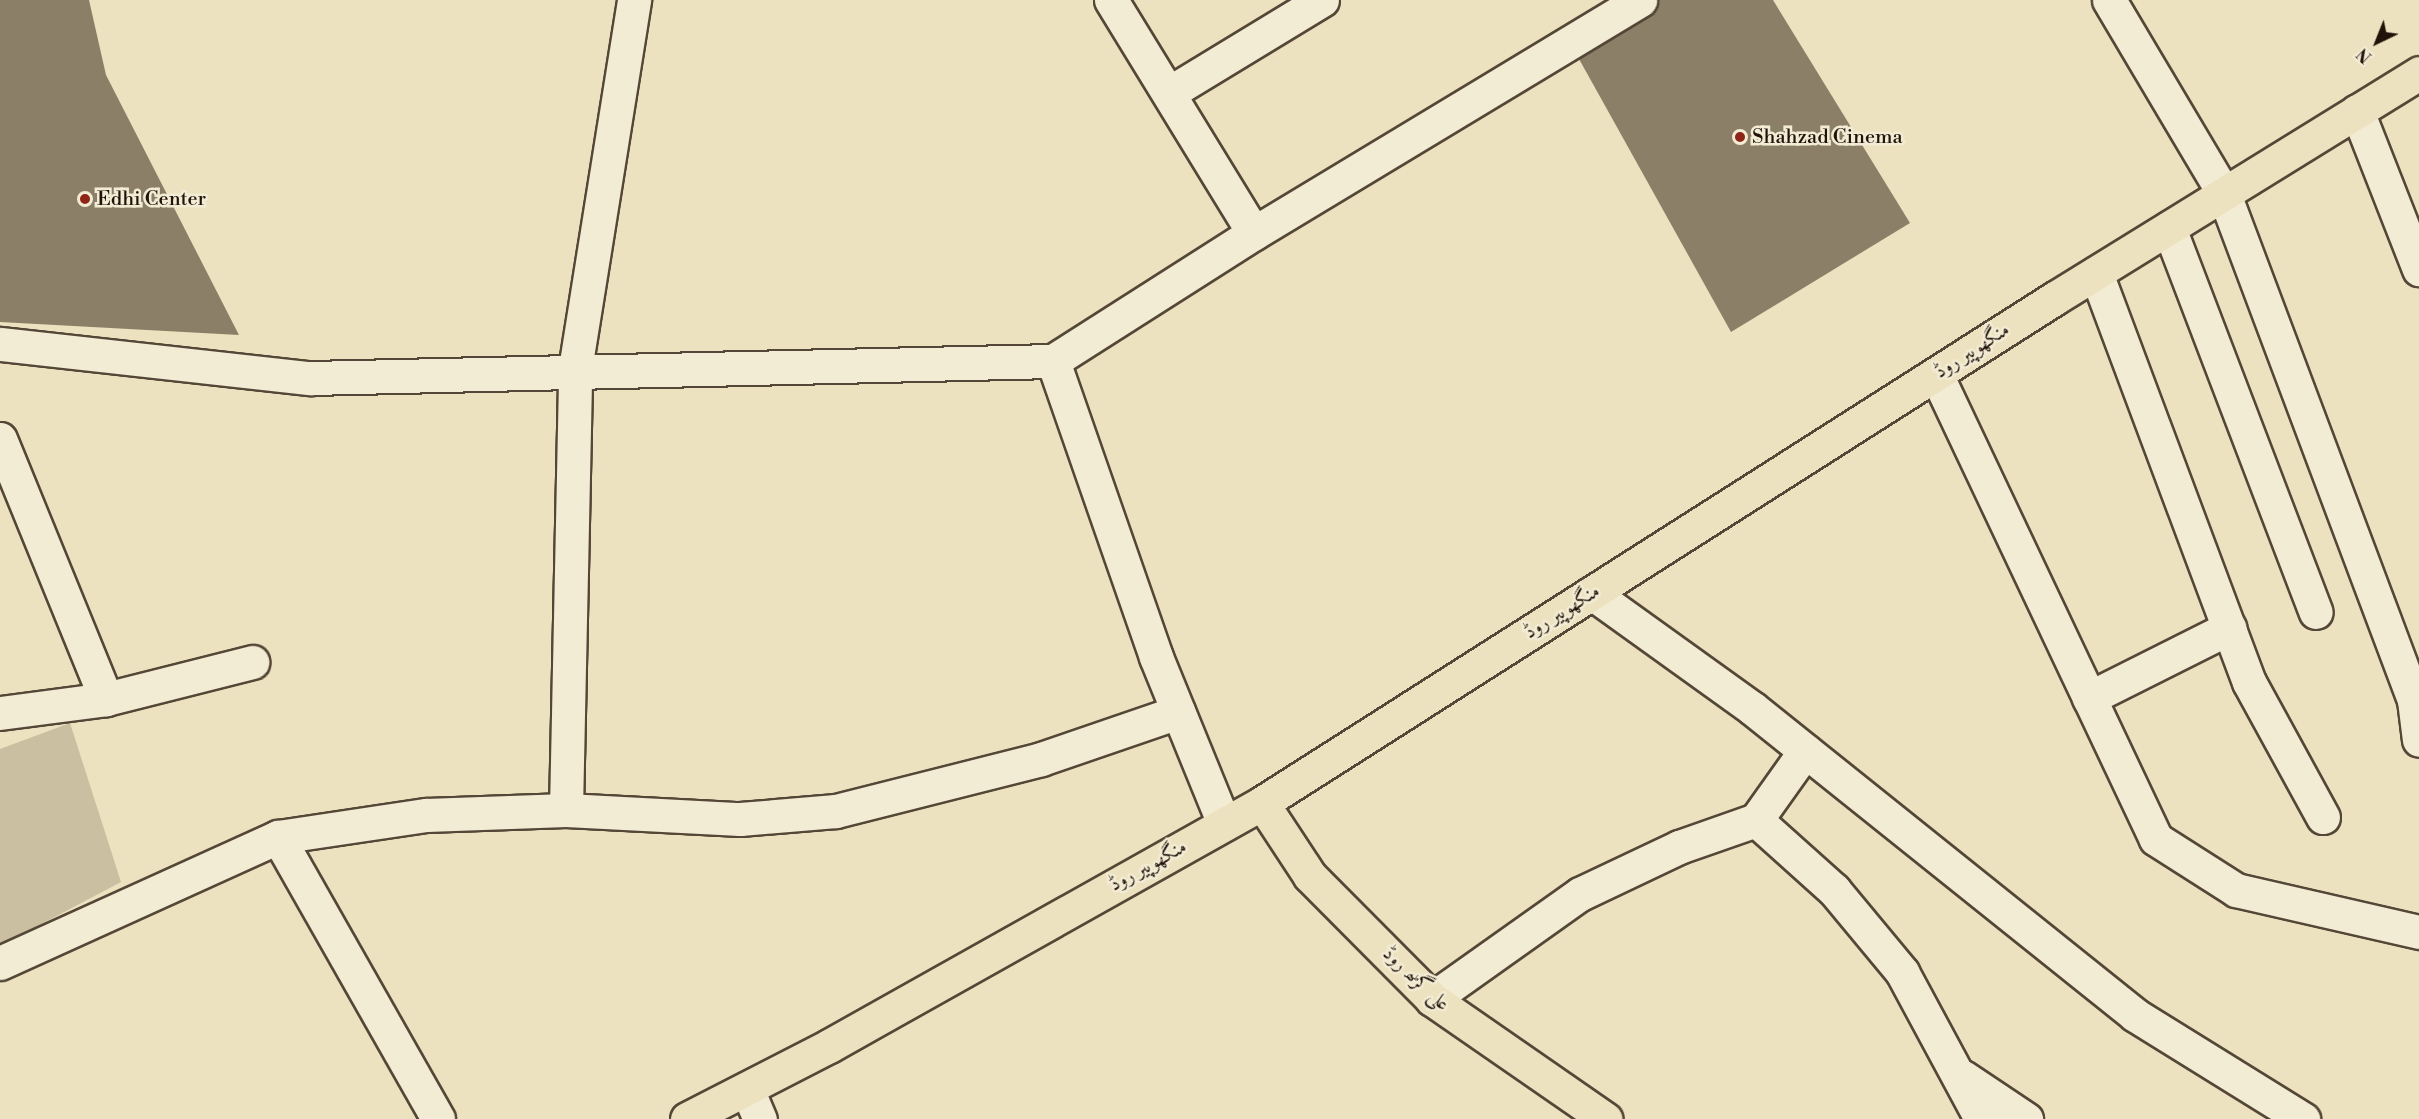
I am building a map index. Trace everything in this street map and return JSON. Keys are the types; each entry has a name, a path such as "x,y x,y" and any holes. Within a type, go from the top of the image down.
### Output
{"main road":[{"name":"منگھوپیر روڈ","path":"687,1119 747,1089 1262,802 2096,273 2419,73"},
{"name":"علی گڑھ روڈ","path":"1262,802 1310,876 1432,999 1605,1119"}],"street":[{"path":"566,810 575,369 634,0"},
{"path":"1111,0 1254,233"},
{"path":"1169,93 1322,0"},
{"path":"0,344 310,378 575,369 1053,361 1254,233 1640,0"},
{"path":"2109,0 2224,194 2414,700 2419,740"},
{"path":"2357,111 2419,269"},
{"path":"2169,228 2316,612"},
{"path":"2096,273 2249,682 2323,817"},
{"path":"1053,361 1178,712 1224,824"},
{"path":"1936,374 2156,839 2236,890 2419,932"},
{"path":"0,438 106,699"},
{"path":"1592,593 1805,751 2135,1015 2303,1119"},
{"path":"2089,698 2229,628"},
{"path":"0,713 106,699 252,662"},
{"path":"0,963 278,837 426,815 566,810 740,819 836,811 1041,759 1178,712"},
{"path":"1432,999 1580,894 1679,847 1756,820 1805,751"},
{"path":"1756,820 1834,890 1902,972 1960,1075 1981,1119"},
{"path":"278,837 438,1119"},
{"path":"1960,1075 2026,1119"},
{"path":"747,1089 760,1119"}],"shaded area":[{"path":"70,723 121,882 0,946 0,749"}],"building":[{"name":"Edhi Center","path":"0,0 89,0 106,75 239,335 0,322"},
{"name":"Shahzad Cinema","path":"1659,0 1773,0 1910,223 1731,332 1574,50"}],"place":[{"name":"Shahzad Cinema","path":"1740,137"},
{"name":"Edhi Center","path":"85,199"}]}
